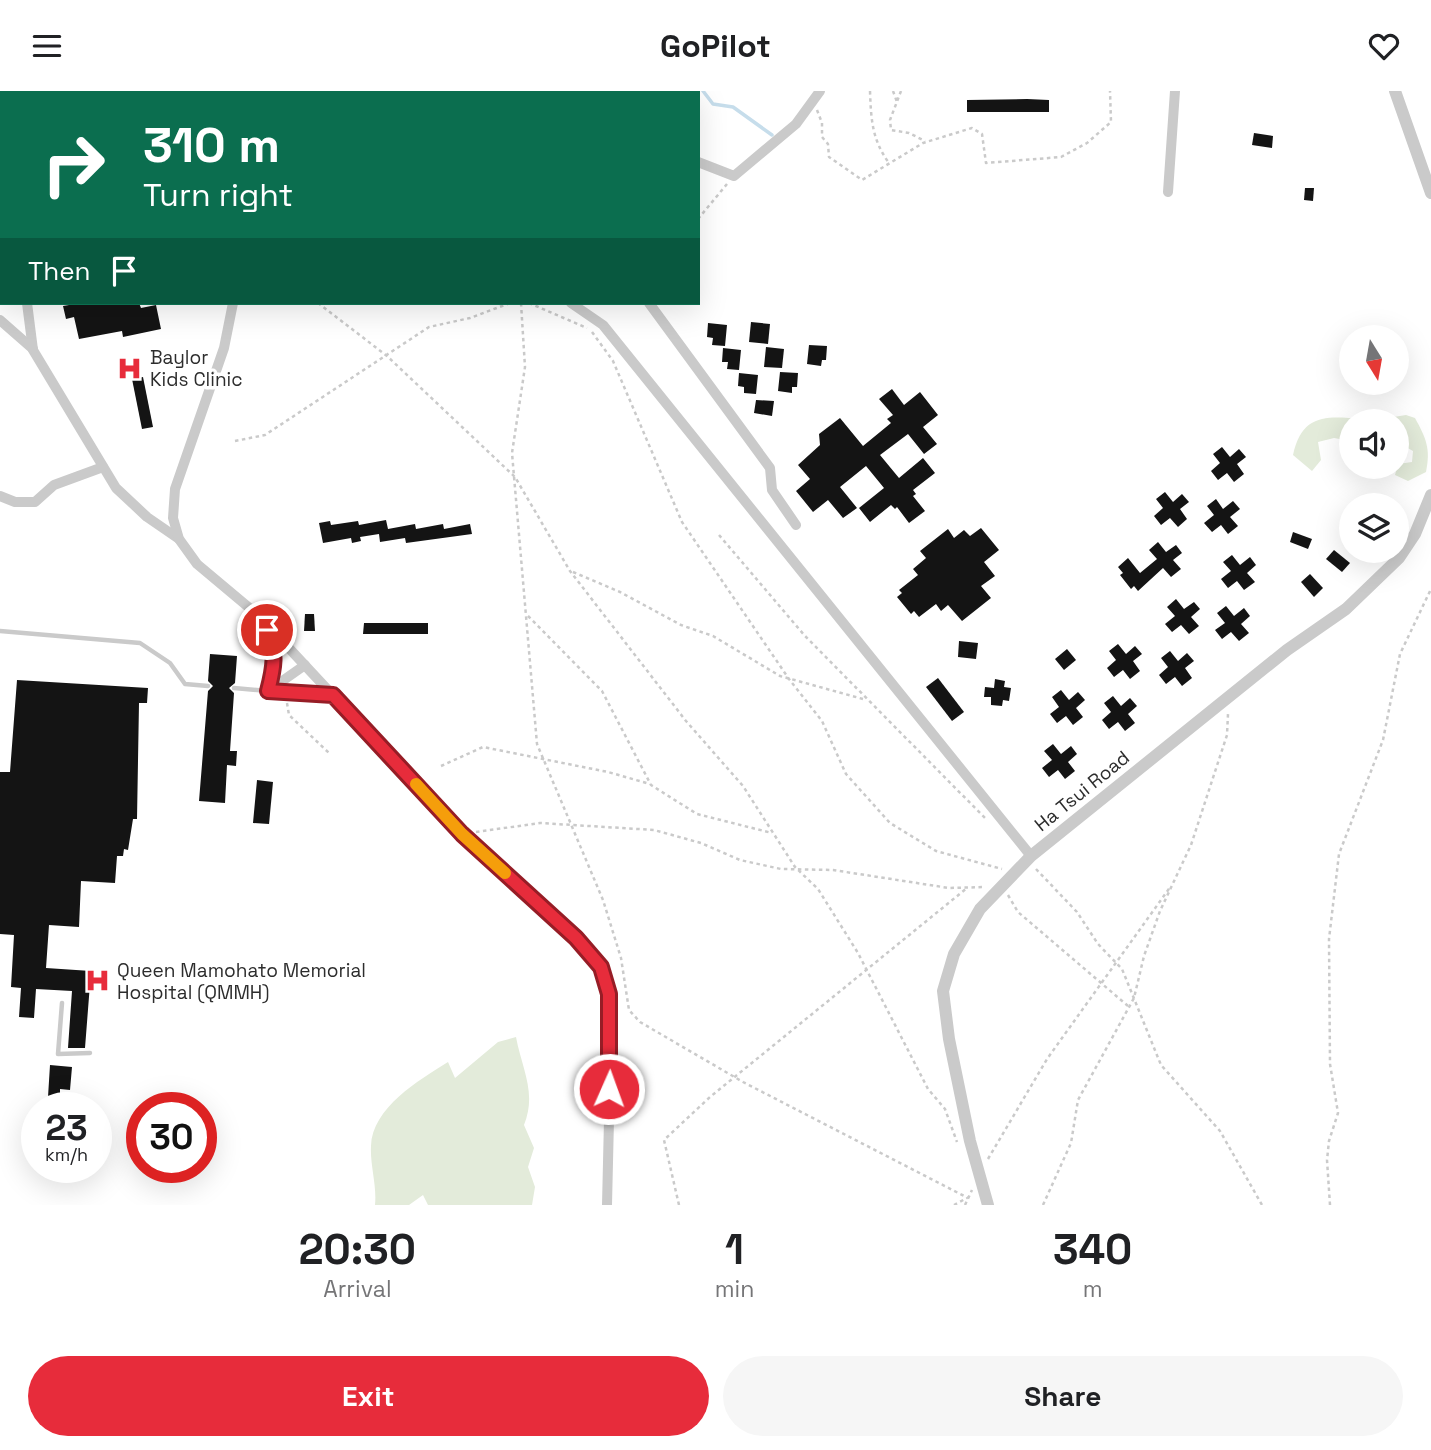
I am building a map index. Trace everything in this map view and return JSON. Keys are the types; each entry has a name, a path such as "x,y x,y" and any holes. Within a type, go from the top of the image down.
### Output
{"street":[{"path":"700,163 734,176 796,124 820,91"},
{"path":"1168,192 1175,91"},
{"path":"1395,91 1431,193"},
{"path":"27,305 33,350"},
{"path":"179,539 173,519 175,489 224,348 233,305"},
{"path":"574,305 603,325 1029,858"},
{"path":"650,305 770,468 772,490 796,525"},
{"path":"0,320 33,350 116,488 139,510 179,539 197,564 259,616 462,834 576,938 601,967 609,994 611,1034 607,1205"},
{"path":"0,496 15,502 35,502 54,485 103,467"},
{"name":"Ha Tsui Road","path":"982,1203 980,1175 970,1141 949,1039 943,991 954,954 980,909 1029,858 1287,650 1346,609 1399,558 1415,534 1431,495"},
{"path":"259,616 274,645 275,660 268,691"},
{"path":"268,691 305,665"},
{"path":"268,691 333,695"}],"lane":[{"path":"0,631 140,643 170,663 185,684 208,686"},
{"path":"234,688 268,691"},
{"path":"62,1003 58,1054 90,1053"}],"path":[{"path":"870,91 876,146 889,163"},
{"path":"893,91 897,102"},
{"path":"901,91 890,120 891,130 909,133 927,142"},
{"path":"814,101 829,157 862,180 927,142 972,128 982,134 986,163 1062,157 1087,143 1111,122 1110,91"},
{"path":"700,217 734,176"},
{"path":"321,305 387,356 515,477 570,571 686,721 743,786 795,867 818,889 866,969 928,1089 945,1109 954,1142 970,1141"},
{"path":"235,441 265,435 429,327 470,318 505,305"},
{"path":"521,305 525,367 512,453 537,744 603,900 618,946 629,1010 640,1022 734,1078 982,1203"},
{"path":"534,305 591,330 613,361 682,522 789,679 822,721 846,774 890,823 936,851 1015,872"},
{"path":"719,535 769,597 866,700 988,821"},
{"path":"570,571 620,591 681,625 713,636 789,679 866,700"},
{"path":"1330,1205 1326,1160 1338,1113 1329,1064 1329,939 1339,854 1383,740 1400,654 1431,589"},
{"path":"528,616 602,691 651,785"},
{"path":"286,693 289,715 329,753"},
{"path":"1043,1205 1071,1143 1078,1100 1134,998 1144,956 1191,845 1227,735 1229,699"},
{"path":"442,766 484,747 651,785 697,814 773,833"},
{"path":"462,834 540,823 654,830 701,843 740,860 781,869 795,867 833,870 949,888 1003,886 1018,912 1128,1006"},
{"path":"1029,858 1077,912 1098,944 1122,969 1161,1065 1220,1132 1262,1205"},
{"path":"965,1205 1047,1059 1175,880"},
{"path":"679,1205 664,1140 734,1078 967,888"},
{"path":"954,1205 968,1198"}],"green space":[{"path":"1409,416 1415,418 1419,425 1425,438 1428,457 1426,472 1408,481 1404,479 1409,479 1409,462 1412,462 1413,451 1409,449"},
{"path":"1326,418 1337,418 1339,439 1318,442 1321,460 1312,471 1293,455 1297,442 1309,425"},
{"path":"516,1037 529,1092 528,1113 524,1125 534,1148 528,1167 535,1187 532,1205 428,1205 423,1195 409,1205 375,1205 371,1146 373,1132 388,1107 411,1086 448,1062 455,1078 498,1042"}],"building":[{"path":"967,100 1049,100 1049,112 967,112"},
{"path":"1254,133 1273,136 1272,148 1252,145"},
{"path":"1305,188 1314,188 1313,201 1304,200"},
{"path":"140,305 141,308 156,305 161,329 123,337 122,331 79,339 74,317 66,319 63,306"},
{"path":"751,322 770,324 768,344 749,342"},
{"path":"708,323 727,325 725,346 712,345 713,338 707,337"},
{"path":"809,345 827,346 826,360 822,360 821,366 807,364"},
{"path":"766,347 784,349 782,368 764,367"},
{"path":"723,348 741,350 739,370 727,369 728,362 722,362"},
{"path":"780,372 798,373 797,387 792,387 792,393 778,391"},
{"path":"739,373 758,375 756,394 744,393 744,387 738,386"},
{"path":"143,377 153,427 142,429 132,379"},
{"path":"892,389 904,405 920,392 938,415 923,427 937,444 924,454 908,434 880,455 899,478 923,458 935,473 913,490 916,494 913,496 925,511 909,523 897,507 895,509 891,505 870,522 859,508 884,488 866,466 840,487 857,508 843,518 828,500 813,512 796,491 810,479 798,465 820,445 819,434 840,418 863,446 891,423 887,419 893,415 879,399"},
{"path":"756,400 774,401 772,416 754,413"},
{"path":"1222,447 1230,457 1239,449 1246,457 1237,464 1244,474 1234,482 1227,473 1218,480 1211,471 1220,463 1213,454"},
{"path":"1165,492 1173,502 1182,494 1189,502 1180,509 1187,519 1178,527 1170,518 1161,525 1154,516 1163,508 1156,499"},
{"path":"1216,499 1223,509 1233,501 1240,509 1230,517 1238,526 1228,534 1221,525 1212,532 1204,523 1214,515 1207,506"},
{"path":"386,520 388,529 415,524 416,529 443,524 444,529 470,524 472,534 406,543 405,538 380,542 379,534 360,537 361,541 352,543 351,538 323,543 319,523 330,521 331,525 358,521 359,525"},
{"path":"981,528 999,550 984,562 995,576 981,586 991,598 962,621 948,605 941,611 936,604 919,617 914,611 911,614 897,597 902,593 899,590 918,575 913,569 926,558 920,551 948,529 954,538 964,530 970,536"},
{"path":"1293,532 1312,539 1308,549 1290,542"},
{"path":"1158,542 1166,552 1176,545 1182,553 1173,560 1181,569 1171,577 1163,568 1138,591 1134,586 1131,589 1120,575 1123,573 1118,567 1128,558 1140,573 1157,559 1149,550"},
{"path":"1334,550 1339,554 1339,563 1350,563 1342,572 1326,559"},
{"path":"1232,555 1240,565 1250,557 1256,565 1247,573 1255,582 1244,590 1237,581 1228,588 1221,579 1231,571 1223,562"},
{"path":"1310,574 1323,588 1314,597 1301,582"},
{"path":"1176,599 1184,609 1194,602 1200,609 1191,617 1199,626 1189,634 1181,625 1172,632 1165,624 1175,616 1167,607"},
{"path":"1226,606 1234,616 1244,608 1250,616 1241,624 1249,633 1239,641 1231,632 1222,639 1215,630 1225,623 1217,613"},
{"path":"305,614 314,614 315,631 304,631"},
{"path":"364,623 428,623 428,634 363,634"},
{"path":"959,641 978,643 976,659 958,657"},
{"path":"1118,644 1126,654 1135,646 1142,654 1133,661 1140,671 1130,679 1123,670 1114,677 1107,668 1116,660 1109,651"},
{"path":"1067,649 1076,660 1064,670 1055,659"},
{"path":"1170,651 1178,661 1187,653 1194,661 1185,668 1192,678 1182,686 1175,677 1166,684 1159,675 1168,667 1161,658"},
{"path":"210,654 237,656 235,683 229,688 234,693 230,751 237,751 236,766 227,765 225,803 199,801 208,691 213,686 208,681"},
{"path":"938,678 964,712 952,721 926,687"},
{"path":"995,679 1005,681 1004,687 1011,688 1009,701 1003,700 1002,706 991,705 991,697 984,697 985,687 994,688"},
{"path":"17,680 148,688 147,703 139,703 137,819 133,819 128,850 124,849 123,856 117,856 115,883 81,881 79,927 49,925 46,968 91,971 85,1048 68,1048 72,991 36,989 34,1018 19,1017 21,988 11,987 14,935 0,934 0,772 10,772"},
{"path":"1061,690 1069,700 1078,692 1085,700 1076,708 1083,717 1073,725 1066,716 1057,723 1050,714 1059,707 1052,697"},
{"path":"1113,696 1121,706 1130,698 1137,706 1128,714 1135,723 1125,731 1118,722 1109,729 1102,720 1111,712 1104,703"},
{"path":"1053,744 1061,754 1071,746 1077,754 1068,762 1075,771 1065,779 1058,770 1049,777 1042,768 1052,760 1044,751"},
{"path":"257,780 273,782 269,824 253,823"},
{"path":"50,1065 72,1067 70,1090 48,1092"}],"waterway":[{"path":"703,91 713,104 733,107 772,135"}],"slow traffic":[{"path":"416,784 462,834 505,873"}],"place":[{"name":"Baylor Kids Clinic","path":"130,368"},
{"name":"Queen Mamohato Memorial Hospital (QMMH)","path":"97,981"}],"route":[{"path":"267,630 274,645 275,660 268,691 333,695 462,834 576,938 601,967 609,994 609,1089"}]}
